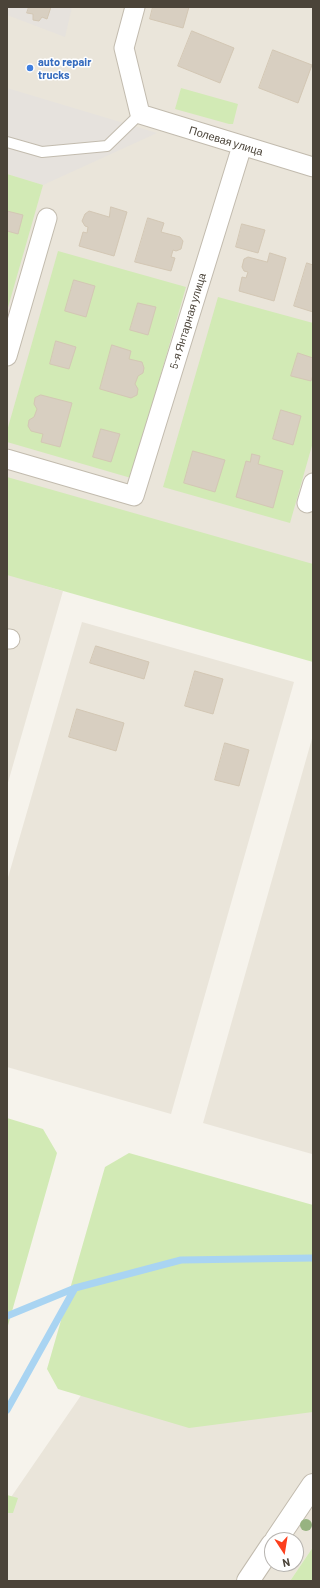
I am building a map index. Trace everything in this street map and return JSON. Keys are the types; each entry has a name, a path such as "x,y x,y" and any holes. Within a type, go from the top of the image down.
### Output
{"street":[{"path":"135,7 124,48 140,114"},
{"name":"Полевая улица","path":"140,114 313,168"},
{"name":"5-я Янтарная улица","path":"7,459 134,496 242,146"},
{"path":"7,356 47,218"},
{"path":"307,503 313,483"},
{"path":"281,1532 313,1485"},
{"path":"248,1581 264,1557"}],"lane":[{"path":"7,142 42,152 107,146 140,114"}],"shaded area":[{"path":"7,7 313,7 313,652 42,585 63,591 7,786"},
{"path":"7,7 72,7 65,37 7,15"},
{"path":"7,88 157,133 43,185 7,174"},
{"path":"82,622 294,682 171,1114 7,1067 7,881"},
{"path":"313,735 313,1150 312,1154 203,1123"},
{"path":"148,1298 313,1351 313,1547 304,1560 304,1532 264,1532 264,1572 296,1572 290,1581 7,1581 7,1503"}],"green space":[{"path":"181,88 238,104 233,124 175,109"},
{"path":"7,174 43,185 7,311"},
{"path":"58,251 186,287 131,478 7,442 7,431"},
{"path":"218,297 313,323 313,442 290,523 163,487"},
{"path":"7,477 313,564 313,662 7,575"},
{"path":"7,1118 43,1129 57,1153 7,1329"},
{"path":"129,1153 313,1205 313,1412 189,1428 58,1389 47,1369 105,1167"},
{"path":"7,1495 18,1498 13,1513 7,1513"},
{"path":"313,1547 313,1581 290,1581 296,1572 304,1572 304,1560"}],"building":[{"path":"29,7 51,7 47,19 42,17 39,21 33,20 33,14 27,13"},
{"path":"153,7 189,7 183,28 150,19"},
{"path":"192,31 234,48 220,83 178,66"},
{"path":"273,50 312,65 298,103 259,88"},
{"path":"111,207 127,212 114,256 79,246 83,232 87,233 88,227 85,226 82,221 85,214 89,211 109,217"},
{"path":"7,211 23,215 18,234 7,231"},
{"path":"148,218 164,223 161,232 180,237 183,241 181,249 176,251 173,250 171,257 175,258 171,271 135,262"},
{"path":"242,224 265,230 258,253 236,247"},
{"path":"270,253 286,258 274,301 239,291 242,277 246,278 248,272 244,271 242,267 244,259 248,257 267,262"},
{"path":"307,263 313,265 313,312 294,306"},
{"path":"74,280 95,286 86,317 65,311"},
{"path":"138,303 156,307 148,335 130,330"},
{"path":"56,341 76,347 69,369 50,364"},
{"path":"112,345 131,351 129,359 142,362 144,368 143,373 138,376 135,384 138,389 137,395 131,398 100,389"},
{"path":"298,353 313,358 313,375 311,381 291,376"},
{"path":"41,395 72,403 60,447 41,442 43,434 31,431 28,426 29,420 34,417 37,409 34,404 35,398"},
{"path":"281,410 301,416 293,445 273,439"},
{"path":"101,429 120,434 111,462 93,457"},
{"path":"193,451 225,460 215,492 184,483"},
{"path":"252,454 260,456 258,464 283,471 273,508 236,497 246,461 250,462"},
{"path":"96,646 149,662 144,679 90,663"},
{"path":"195,671 223,679 213,714 185,706"},
{"path":"77,709 124,723 116,751 69,737"},
{"path":"225,743 249,750 239,786 215,780"}],"waterway":[{"path":"7,1316 75,1288 181,1260 313,1258"},
{"path":"7,1410 75,1288"}],"place":[{"name":"auto repair trucks","path":"30,68"}]}
